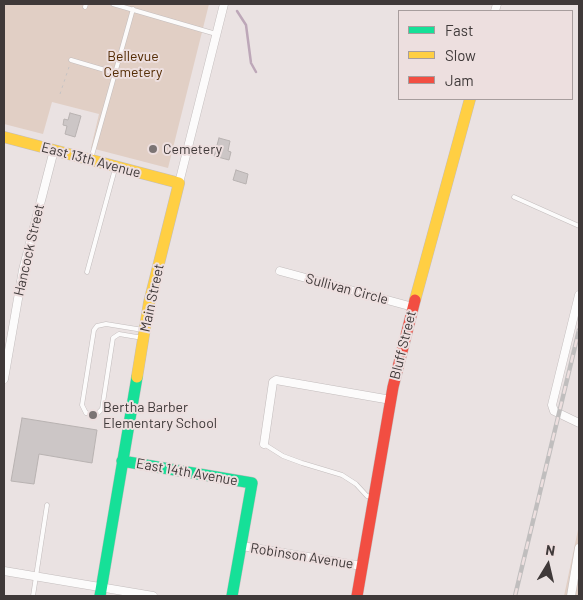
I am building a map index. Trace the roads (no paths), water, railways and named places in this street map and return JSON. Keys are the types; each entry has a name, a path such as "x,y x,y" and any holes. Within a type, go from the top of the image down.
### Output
{"street":[{"name":"Main Street","path":"101,592 154,283 224,4"},
{"name":"Bluff Street","path":"357,596 391,400 413,307 470,100"},
{"name":"East 13th Avenue","path":"4,137 179,183"},
{"name":"Hancock Street","path":"4,379 23,270 54,150"},
{"name":"Sullivan Circle","path":"280,271 413,307"},
{"path":"579,295 552,405 554,411 579,423"},
{"path":"264,444 273,382 276,380 391,400"},
{"name":"East 14th Avenue","path":"122,461 252,484 242,546"},
{"path":"232,596 242,546"},
{"name":"Robinson Avenue","path":"242,546 362,566"},
{"path":"571,596 579,548"},
{"path":"4,572 36,577 101,592 153,596"}],"lane":[{"path":"113,4 216,34"},
{"path":"91,160 133,9"},
{"path":"71,62 115,73"},
{"path":"87,272 115,166"},
{"path":"514,197 579,226"},
{"path":"106,324 144,334 119,334 113,338 102,409 96,415 86,413 82,405 94,330 97,326 106,324"},
{"path":"264,444 290,458 342,475 356,484 367,496 375,498"},
{"path":"33,596 48,505"}],"waterway":[{"path":"237,11 246,25 251,63 256,72"}],"railway":[{"path":"515,596 579,330"}],"place":[{"name":"Cemetery","path":"153,149"},
{"name":"Bertha Barber Elementary School","path":"93,415"}],"park label":[{"name":"Bellevue Cemetery","path":"133,64"}]}
